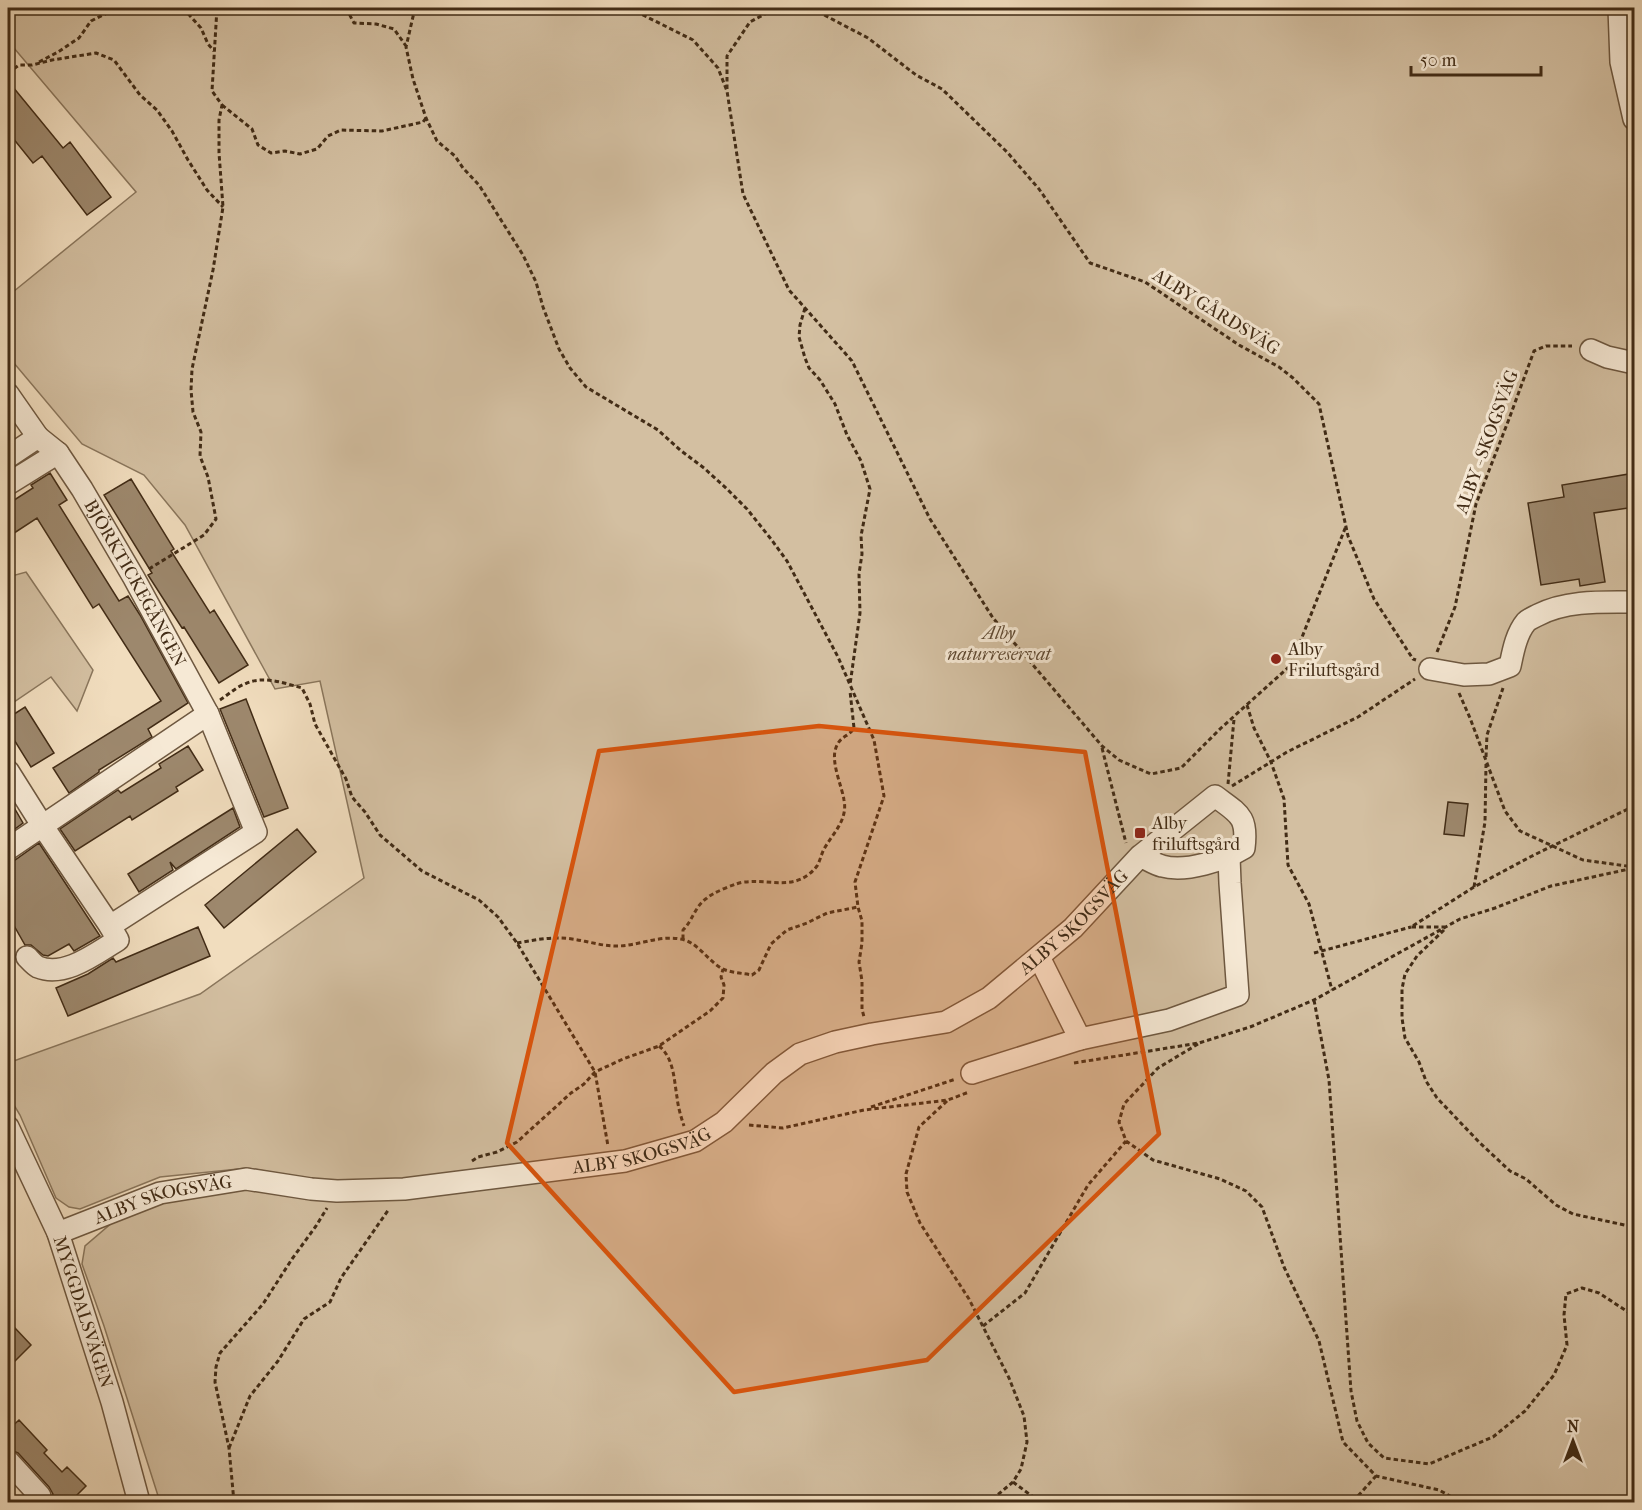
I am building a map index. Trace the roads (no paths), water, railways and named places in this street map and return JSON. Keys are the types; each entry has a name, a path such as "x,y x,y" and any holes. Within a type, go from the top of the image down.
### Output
{"street":[{"path":"1619,8 1621,62 1635,119"},
{"path":"1591,350 1607,357 1635,363"},
{"name":"BJÖRKTICKEGÅNGEN","path":"8,394 38,437 58,453 82,489 134,578 208,714 256,832 110,926"},
{"path":"8,457 38,437"},
{"path":"8,484 58,453"},
{"path":"1431,666 1464,675 1489,674 1510,666 1520,632 1527,621 1545,611 1581,603 1635,602"},
{"path":"8,849 208,714"},
{"path":"8,771 118,940 86,960 59,970 36,967 27,957"},
{"name":"ALBY SKOGSVÄG","path":"58,1233 160,1192 246,1179 337,1191 404,1189 625,1161 695,1141 724,1122 774,1073 800,1054 835,1042 872,1034 946,1023 989,998 1073,928 1135,861 1215,796 1241,815 1246,831 1244,848 1229,857 1184,868 1135,861"},
{"path":"971,1083 1080,1039 1169,1020 1238,995 1229,857"},
{"path":"1039,957 1080,1039"},
{"name":"MYGGDALSVÄGEN","path":"8,1126 58,1233 112,1402 139,1503"},
{"path":"8,1464 9,1462 40,1496 33,1503"}],"place":[{"name":"Alby Friluftsgård","path":"1276,659"},
{"name":"Alby friluftsgård","path":"1140,833"}],"park label":[{"name":"Alby naturreservat","path":"999,643"}]}
